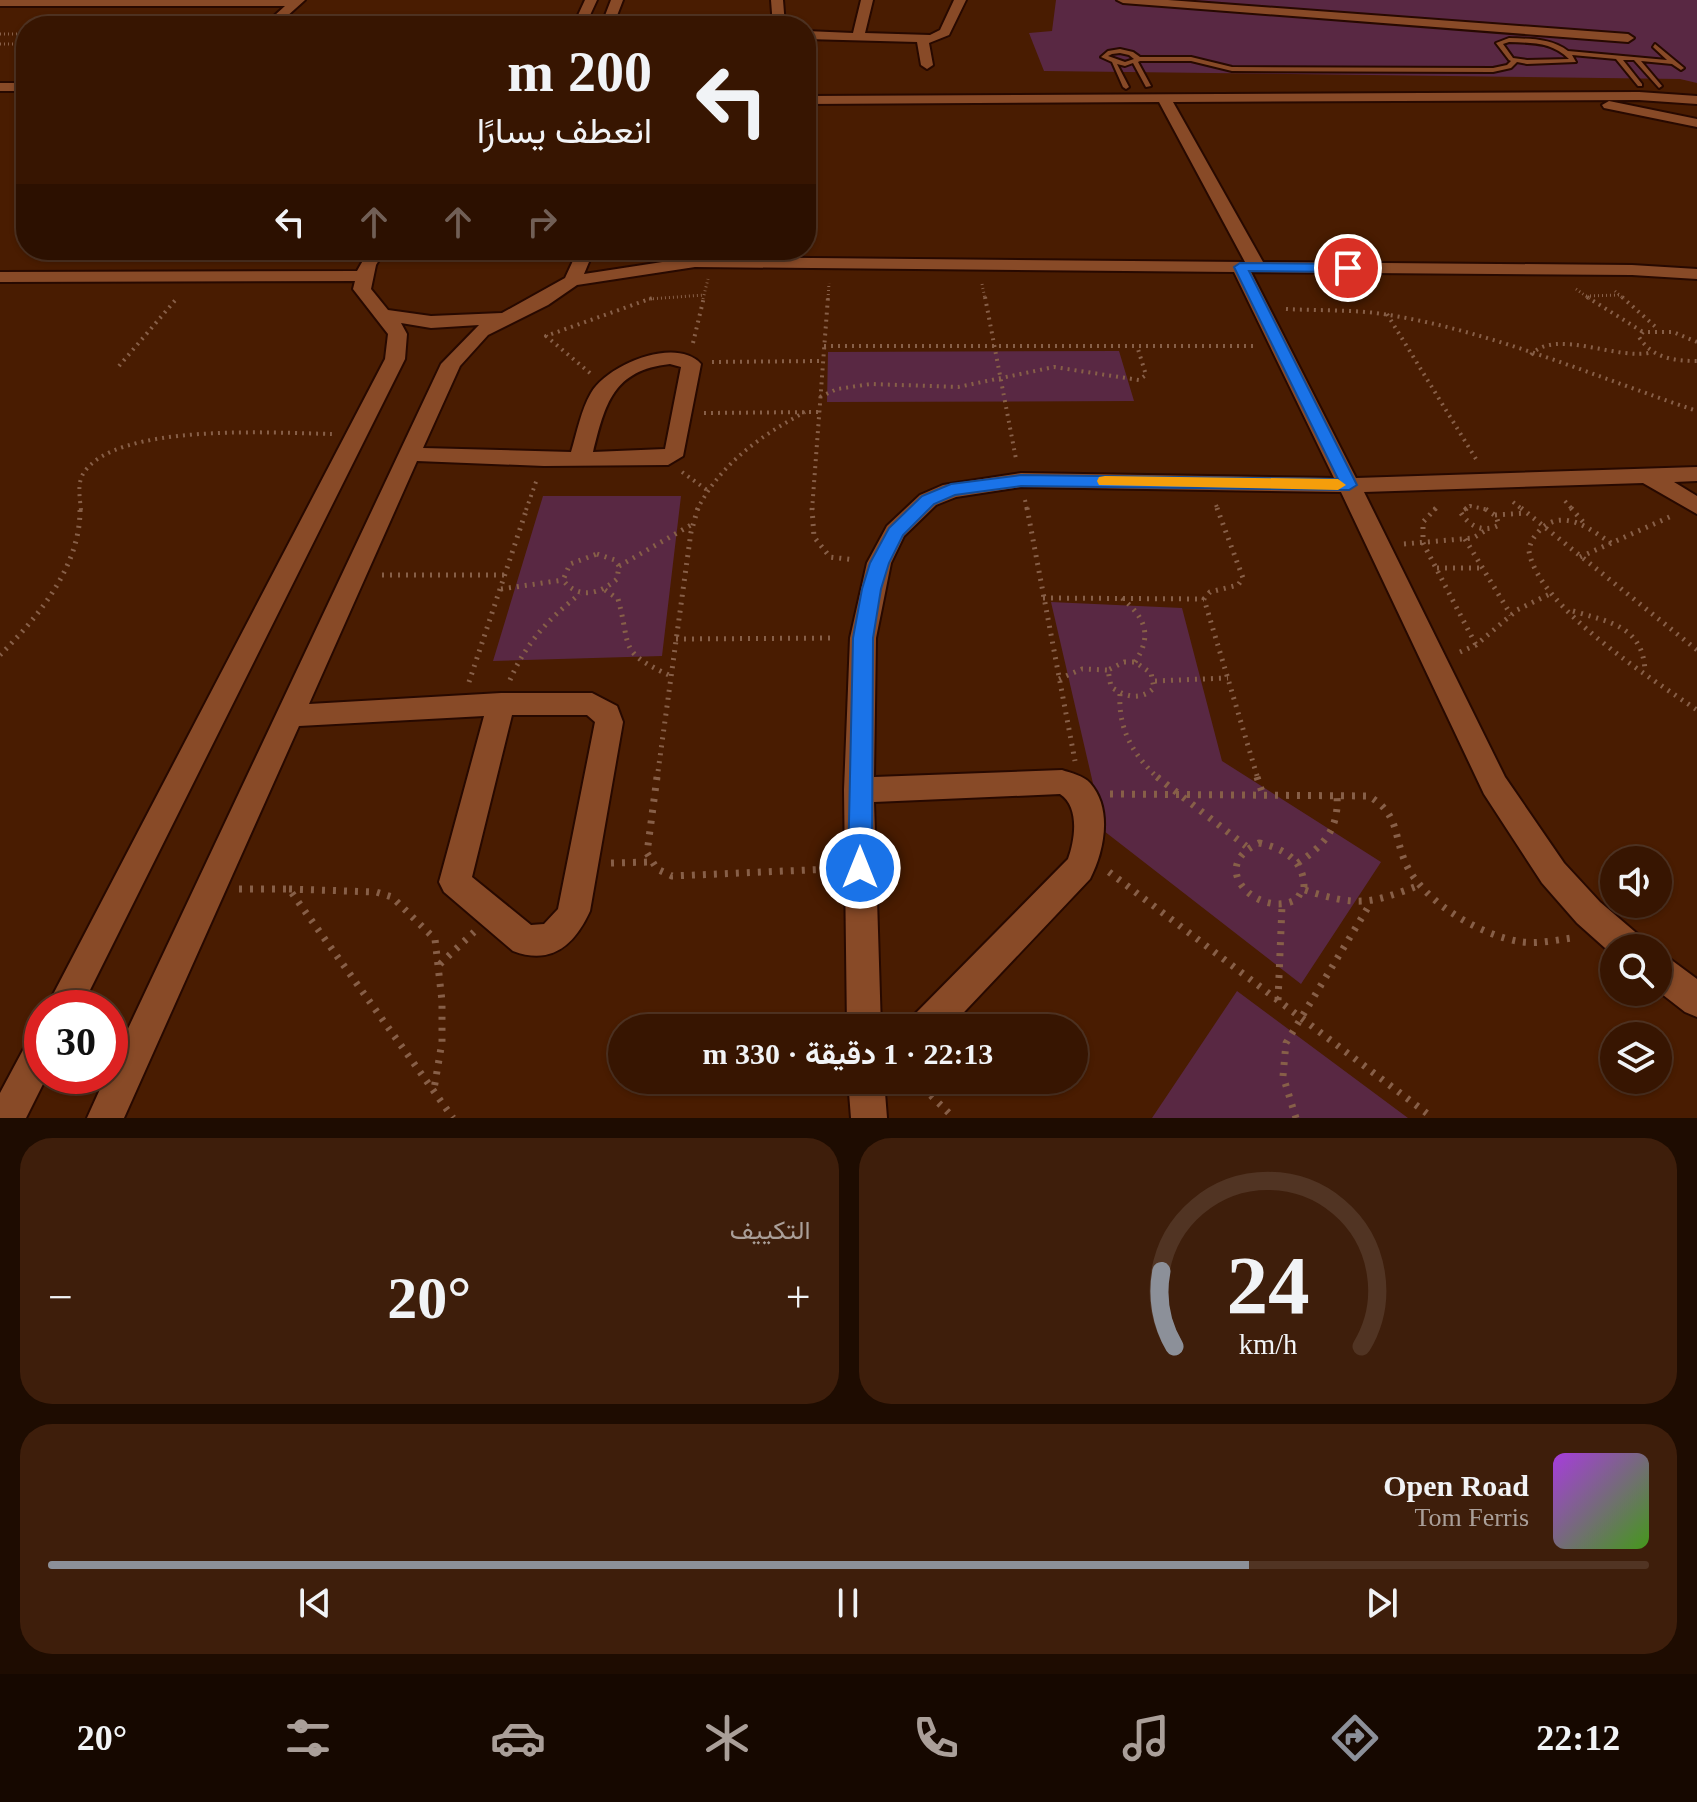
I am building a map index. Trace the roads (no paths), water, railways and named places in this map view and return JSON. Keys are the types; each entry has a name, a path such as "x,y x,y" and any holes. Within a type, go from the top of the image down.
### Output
{"street":[{"path":"858,37 867,0"},
{"path":"816,35 922,39 945,32 960,0"},
{"path":"1123,0 1628,38"},
{"path":"0,3 298,2"},
{"path":"281,16 298,2"},
{"path":"922,39 927,65"},
{"path":"816,87 1640,85 1697,89"},
{"path":"1579,96 1632,111 1697,123"},
{"path":"816,100 1579,96 1697,100"},
{"path":"1163,97 1249,267 1261,308 1493,786 1538,858 1613,934"},
{"path":"72,990 395,359 400,342 397,327 366,299 362,289 372,260"},
{"path":"105,1118 451,364 481,331 560,291 572,281 581,260"},
{"path":"693,260 703,262"},
{"path":"572,281 703,262 1593,270 1697,274"},
{"path":"0,277 364,276"},
{"path":"0,292 25,277"},
{"path":"386,315 457,323 509,317"},
{"path":"408,454 544,459 580,459 668,458 675,451 691,364 646,361 606,387 580,459"},
{"path":"864,1014 859,790 863,638 879,563 895,532 928,500 951,490 1021,480 1488,487 1553,479 1697,474"},
{"path":"1647,476 1697,506"},
{"path":"289,716 501,704 592,704 607,714 609,722 570,922 552,939 540,942 525,940 455,882 501,704"},
{"path":"859,790 1062,782 1081,793 1089,843 1086,859 1072,879 939,1014"},
{"path":"1672,981 1697,1000"},
{"path":"7,1118 24,1084"},
{"path":"867,1094 869,1118"}],"lane":[{"path":"1500,42 1547,42 1568,53 1573,62 1515,61 1508,58 1500,42"},
{"path":"1655,46 1681,68"},
{"path":"1126,87 1114,63 1104,55 1126,52 1137,60 1148,86"},
{"path":"1568,53 1674,62"},
{"path":"1618,57 1640,85"},
{"path":"1114,63 1191,59 1225,68 1493,70 1509,67 1515,61"},
{"path":"1636,59 1659,86"}]}
